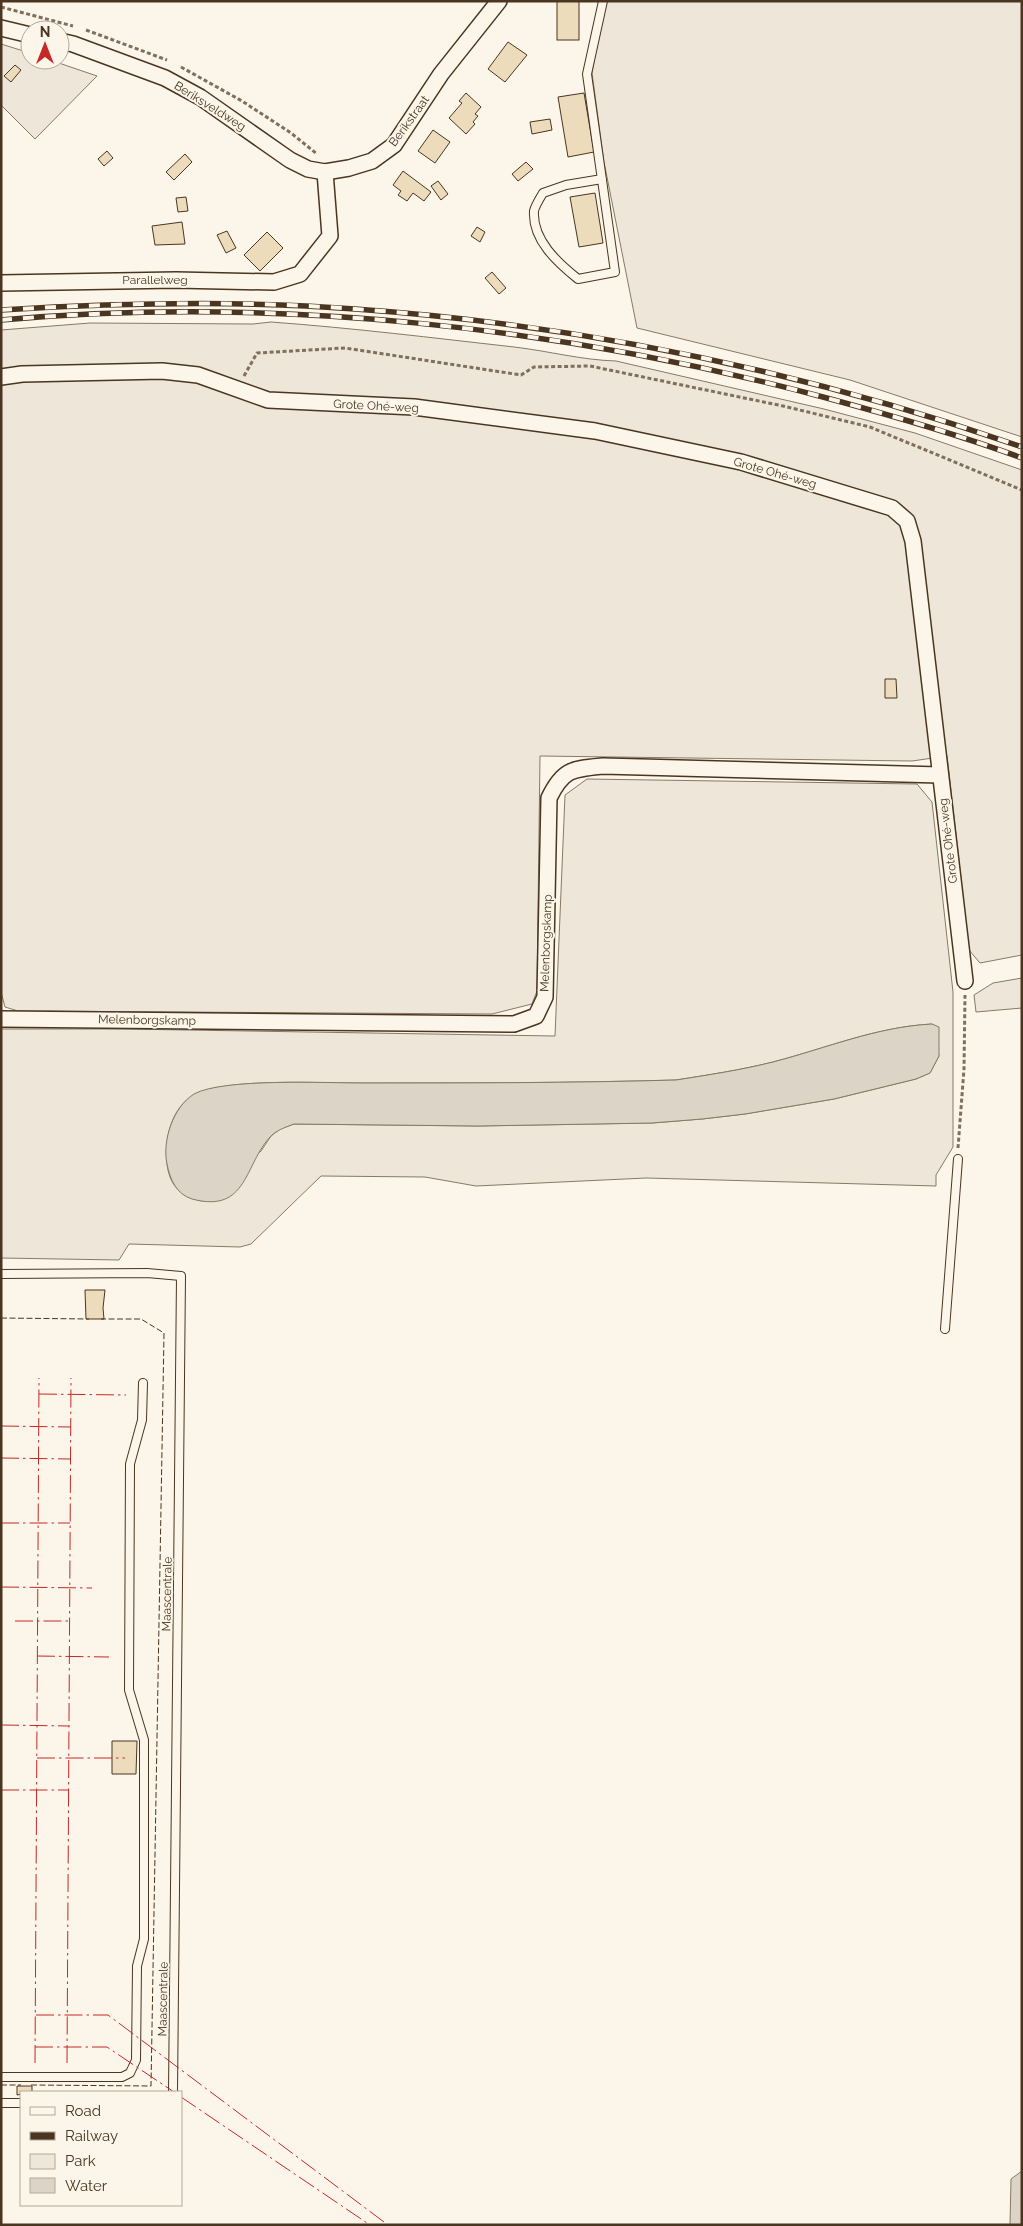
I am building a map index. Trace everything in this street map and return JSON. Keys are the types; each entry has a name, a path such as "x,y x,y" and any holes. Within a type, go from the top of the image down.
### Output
{"street":[{"name":"Berikstraat","path":"325,172 372,161 394,145 441,74 499,1"},
{"path":"1,28 20,33"},
{"name":"Beriksveldweg","path":"70,43 165,78 200,97 290,160 308,169 325,172"},
{"name":"Parallelweg","path":"1,283 176,280 274,282 296,277 306,269 330,236 325,172"},
{"name":"Grote Ohé-weg","path":"1,377 22,374 162,371 198,375 268,400 414,407 595,432 741,462 892,508 907,521 913,540 965,981"},
{"name":"Melenborgskamp","path":"1,1019 514,1024 536,1016 545,997 549,798 558,780 575,768 602,766 940,774"}],"lane":[{"path":"602,179 566,184 543,194 534,211 538,232 555,260 578,279 615,272 602,179 587,74 603,1"},
{"path":"945,1329 958,1159"},
{"name":"Maascentrale","path":"1,1274 147,1274 181,1276 173,2091"},
{"path":"1,2076 122,2077 130,2074 136,2060 137,1966 144,1940 144,1740 129,1690 130,1464 142,1420 143,1383"},
{"path":"1,2103 20,2103"}],"path":[{"name":"Beriksveldweg","path":"206,79 242,101 340,169"},
{"path":"236,389 256,353 345,348 520,375 534,367 590,366 783,406 870,427 1022,490"},
{"path":"958,1159 965,1061 965,981"}],"green space":[{"path":"605,1 1022,1 1022,437 850,380 637,328 604,162 592,73"},
{"path":"1,44 20,50 20,70 70,70 70,67 97,76 35,139 1,105"},
{"path":"271,322 424,337 616,361 824,409 915,433 1022,470 1022,955 980,963 969,950 947,756 912,761 540,756 537,991 532,1004 492,1014 18,1011 5,1007 1,992 1,330 90,323 253,324"},
{"path":"587,779 917,784 932,802 953,992 953,1147 936,1175 936,1186 646,1178 476,1186 425,1177 321,1176 251,1244 240,1247 129,1244 119,1260 1,1258 1,1029 124,1029 555,1036 565,795","holes":["932,1024 939,1056 930,1073 916,1079 834,1099 702,1119 652,1123 478,1126 294,1124 280,1129 271,1136 261,1151 202,1201 180,1191 172,1182 168,1170 166,1149 168,1138 174,1117 180,1108 196,1094 230,1086 274,1082 516,1083 676,1080 761,1065 891,1029"]},
{"path":"1022,978 1022,1008 976,1012 974,995 993,983"}],"water":[{"path":"932,1024 939,1027 939,1056 930,1073 916,1079 834,1099 745,1114 652,1123 478,1126 294,1124 279,1130 271,1136 262,1147 242,1184 234,1193 224,1199 210,1202 192,1199 182,1194 172,1180 167,1164 166,1145 175,1116 180,1107 194,1094 208,1089 250,1083 276,1082 519,1083 676,1080 761,1065 891,1029"},
{"path":"1022,2171 1022,2225 1010,2225 1011,2179"}],"building":[{"path":"557,1 579,1 579,40 557,40"},
{"path":"508,42 527,55 505,82 488,69"},
{"path":"15,65 21,70 11,82 4,76"},
{"path":"466,93 481,107 475,114 478,116 473,122 475,124 466,134 449,118 462,103 459,101"},
{"path":"584,93 594,152 568,157 558,97"},
{"path":"550,119 552,130 532,134 530,122"},
{"path":"433,130 450,142 435,163 418,151"},
{"path":"107,151 113,158 104,166 98,159"},
{"path":"185,154 192,162 174,180 166,172"},
{"path":"526,162 533,169 518,181 512,174"},
{"path":"403,171 431,192 424,201 413,193 407,201 398,195 401,191 393,185"},
{"path":"438,181 448,194 441,200 431,186"},
{"path":"595,193 603,243 579,247 570,197"},
{"path":"186,197 188,211 178,212 176,198"},
{"path":"182,222 185,244 155,245 152,226"},
{"path":"477,227 485,232 480,242 471,236"},
{"path":"227,231 236,248 226,253 217,235"},
{"path":"267,232 283,248 260,271 244,255"},
{"path":"492,272 506,288 499,294 485,278"},
{"path":"885,679 896,679 897,698 885,698"},
{"path":"85,1290 105,1290 104,1319 86,1319"},
{"path":"112,1741 137,1741 136,1774 112,1774"},
{"path":"17,2086 32,2086 32,2091 20,2091 20,2094 17,2095"}],"railway":[{"path":"1,310 134,304 266,304 441,316 525,327 610,340 776,375 859,396 941,420 1022,447"},
{"path":"1,320 104,314 208,312 311,315 415,323 518,335 621,352 723,372 898,418 1022,458"}],"fence":[{"path":"1,1318 89,1319"},
{"path":"31,2085 151,2086 164,1333 141,1319 101,1319"},
{"path":"1,2085 21,2085"}],"power":[{"path":"35,2063 39,1378"},
{"path":"67,2063 71,1378"},
{"path":"39,1394 126,1395"},
{"path":"1,1426 71,1427"},
{"path":"1,1458 70,1459"},
{"path":"1,1523 70,1523"},
{"path":"1,1587 92,1588"},
{"path":"15,1621 70,1621"},
{"path":"37,1656 109,1657"},
{"path":"1,1725 69,1726"},
{"path":"37,1758 125,1758"},
{"path":"1,1790 69,1790"},
{"path":"36,2015 108,2015 388,2225"},
{"path":"35,2047 107,2047 173,2091"},
{"path":"182,2098 370,2225"}]}
